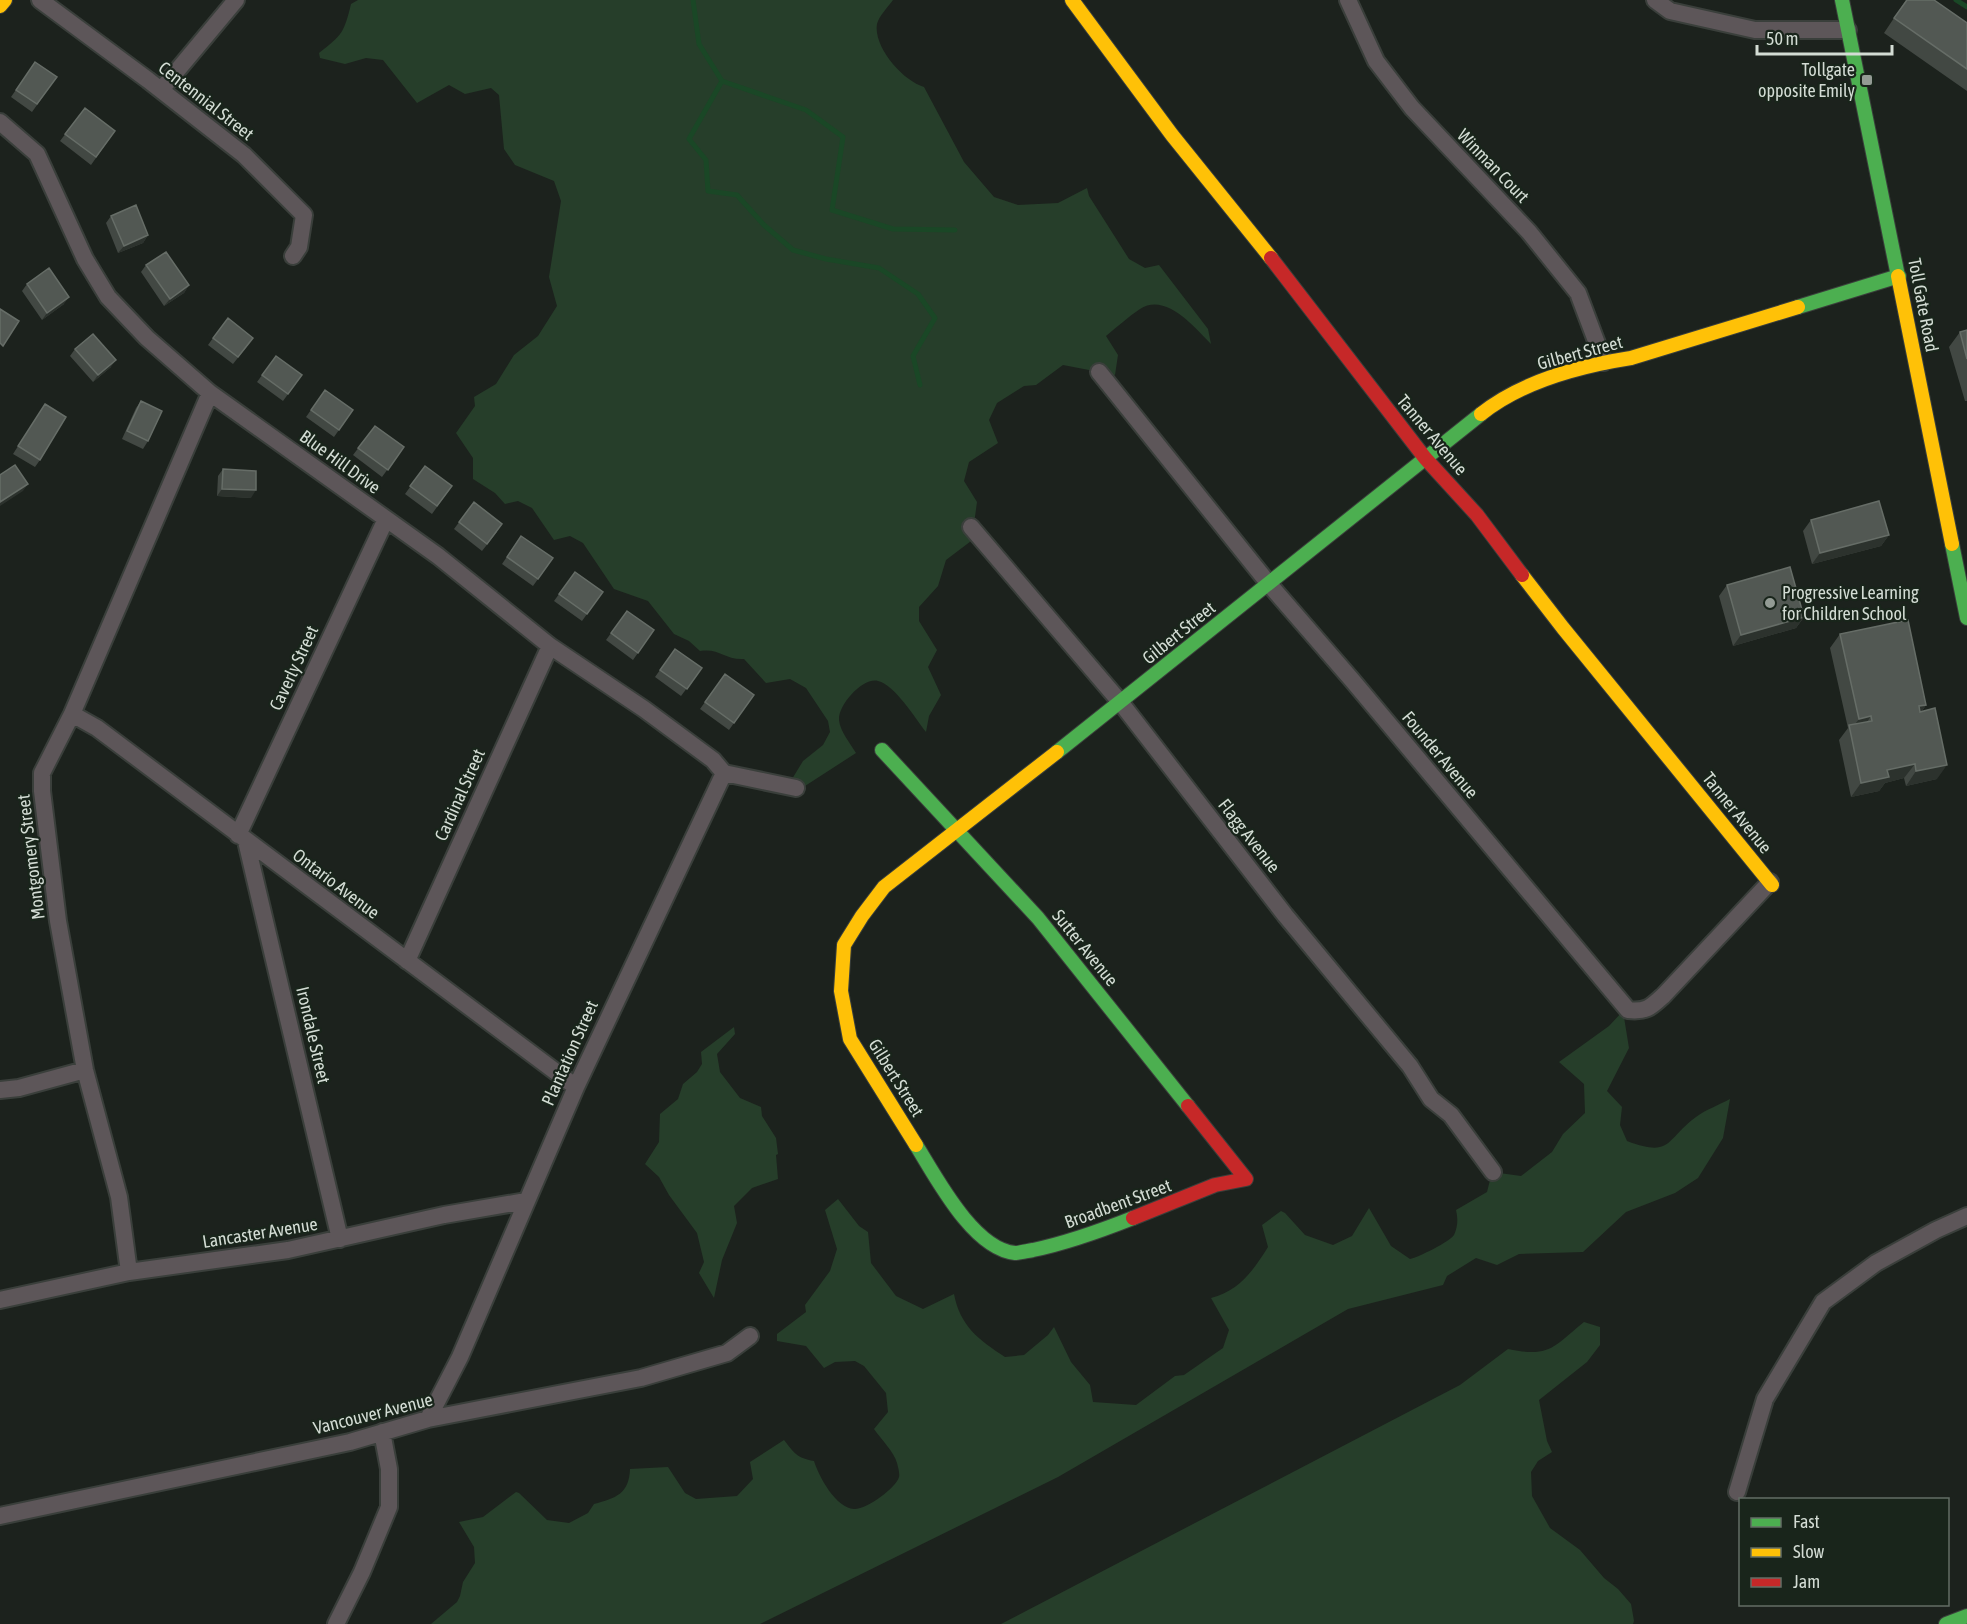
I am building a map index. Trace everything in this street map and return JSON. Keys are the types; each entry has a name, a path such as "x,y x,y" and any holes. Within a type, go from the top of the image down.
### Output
{"main road":[{"path":"0,6 5,0"},
{"name":"Tanner Avenue","path":"1072,0 1172,135 1237,215 1425,458 1477,514 1563,628 1771,883"},
{"name":"Toll Gate Road","path":"1842,0 1967,618"},
{"name":"Gilbert Street","path":"1000,1249 974,1231 949,1197 850,1039 841,991 844,945 884,887 1121,703 1492,405 1537,382 1604,362 1631,358 1899,276"},
{"name":"Sutter Avenue","path":"882,750 1038,918 1246,1179"},
{"name":"Broadbent Street","path":"1000,1249 1016,1253 1052,1246 1107,1228 1215,1185 1246,1179"},
{"path":"1946,1624 1967,1616"}],"street":[{"name":"Centennial Street","path":"40,0 244,155 304,215 299,247 293,256"},
{"path":"161,90 236,0"},
{"name":"Winman Court","path":"1348,0 1376,61 1412,108 1529,232 1578,293 1604,362"},
{"path":"1655,0 1670,11 1755,30 1848,30"},
{"name":"Blue Hill Drive","path":"0,122 37,154 85,259 108,297 147,338 210,393 438,556 550,646 644,709 713,760 724,773"},
{"name":"Founder Avenue","path":"1099,372 1269,584 1359,688 1628,1010 1640,1011 1649,1008 1664,995 1771,883"},
{"name":"Montgomery Street","path":"129,1272 118,1197 85,1070 58,921 42,791 42,772 72,714 210,393"},
{"name":"Caverly Street","path":"242,838 386,519"},
{"name":"Flagg Avenue","path":"971,527 1121,703 1286,915 1410,1066 1431,1099 1451,1115 1493,1172"},
{"name":"Cardinal Street","path":"407,962 550,646"},
{"name":"Ontario Avenue","path":"72,714 97,728 576,1087"},
{"path":"724,773 796,788"},
{"name":"Plantation Street","path":"428,1419 460,1357 576,1087 724,773"},
{"name":"Irondale Street","path":"242,838 340,1239"},
{"path":"0,1090 19,1089 85,1070"},
{"name":"Lancaster Avenue","path":"0,1300 129,1272 288,1250 444,1215 526,1201"},
{"path":"1737,1492 1765,1399 1823,1302 1876,1263 1967,1216"},
{"name":"Vancouver Avenue","path":"0,1516 350,1442 428,1419 641,1378 727,1353 750,1336"},
{"path":"336,1624 362,1572 389,1506 388,1469 382,1432"}],"green space":[{"path":"358,0 893,0 877,24 880,43 891,62 907,78 924,87 964,162 994,197 1018,205 1058,203 1087,188 1089,196 1129,259 1145,268 1159,265 1208,329 1211,344 1188,321 1170,308 1150,305 1140,309 1106,336 1118,355 1115,375 1063,365 1036,385 1024,386 997,403 989,420 998,443 969,462 964,481 977,502 974,524 979,535 946,560 938,586 919,607 919,621 937,650 928,667 941,695 929,716 926,732 891,689 878,681 865,683 847,700 839,720 841,728 856,753 805,786 796,788 789,784 803,761 823,745 830,732 828,721 806,688 790,679 766,683 744,659 732,658 712,651 700,651 689,641 674,634 648,601 614,589 583,543 570,536 554,540 532,508 518,501 505,504 495,493 473,479 473,458 456,433 475,406 474,397 496,384 514,355 538,336 557,306 549,277 561,201 554,181 515,165 504,149 499,95 491,88 465,94 449,85 417,103 383,60 366,58 345,64 320,58 319,53 341,33 351,4"},
{"path":"1623,1011 1629,1048 1607,1091 1622,1107 1620,1125 1627,1141 1652,1148 1660,1147 1667,1144 1700,1114 1730,1099 1723,1138 1698,1178 1675,1193 1626,1212 1583,1252 1519,1254 1497,1265 1476,1258 1447,1276 1443,1285 1348,1309 1058,1477 760,1624 431,1624 457,1602 463,1582 475,1563 474,1547 459,1522 483,1517 516,1492 547,1520 569,1523 588,1513 594,1504 620,1494 627,1484 630,1469 668,1467 685,1493 696,1499 737,1496 753,1479 750,1462 784,1440 796,1454 814,1461 829,1491 847,1507 854,1509 866,1506 880,1498 897,1482 899,1472 897,1463 874,1429 888,1412 886,1393 864,1366 855,1361 835,1362 824,1368 806,1346 777,1341 777,1334 806,1312 805,1305 830,1271 837,1249 825,1210 838,1199 859,1226 868,1232 871,1263 896,1296 923,1309 954,1294 966,1324 979,1338 1005,1357 1024,1355 1054,1327 1071,1362 1090,1385 1093,1402 1136,1405 1175,1376 1184,1375 1223,1348 1229,1330 1211,1298 1230,1290 1251,1272 1268,1247 1262,1225 1281,1211 1305,1235 1333,1245 1352,1236 1369,1208 1391,1246 1410,1259 1434,1249 1451,1238 1457,1226 1456,1210 1487,1192 1492,1172 1521,1176 1552,1152 1563,1134 1585,1113 1584,1084 1559,1062 1609,1026"},
{"path":"734,1027 735,1034 717,1054 720,1072 740,1098 761,1107 762,1116 776,1138 778,1179 752,1188 734,1206 737,1223 722,1260 714,1298 699,1273 704,1262 697,1233 669,1195 659,1177 645,1164 659,1142 660,1114 678,1099 683,1084 697,1072 702,1064 701,1052"},
{"path":"1584,1322 1600,1327 1600,1345 1587,1362 1539,1400 1547,1441 1552,1452 1538,1461 1531,1472 1532,1496 1550,1528 1580,1550 1631,1604 1633,1624 1001,1624 1460,1385 1508,1349 1542,1351 1557,1344"}],"building":[{"path":"1907,0 1934,0 1967,23 1967,69 1894,18"},
{"path":"35,62 57,77 37,104 16,90"},
{"path":"85,108 115,131 96,157 65,134"},
{"path":"136,205 148,235 124,246 111,216"},
{"path":"166,252 189,285 170,299 146,265"},
{"path":"49,268 69,297 47,313 27,284"},
{"path":"0,309 19,321 3,346 0,343"},
{"path":"228,318 253,338 238,357 213,338"},
{"path":"1967,330 1967,359 1960,332"},
{"path":"93,334 116,360 98,375 75,349"},
{"path":"276,356 302,375 288,394 262,375"},
{"path":"325,390 353,410 339,430 311,410"},
{"path":"141,401 162,411 148,441 127,431"},
{"path":"45,404 66,417 40,460 18,446"},
{"path":"375,426 404,447 388,470 358,448"},
{"path":"15,465 28,484 0,502 0,475"},
{"path":"425,466 452,486 437,506 410,486"},
{"path":"223,469 256,471 256,490 222,489"},
{"path":"1879,501 1889,535 1820,553 1811,520"},
{"path":"474,502 502,524 487,544 459,522"},
{"path":"521,536 553,558 538,579 507,557"},
{"path":"1790,567 1804,617 1741,635 1727,585"},
{"path":"575,572 603,592 587,614 559,594"},
{"path":"627,611 654,630 638,653 611,633"},
{"path":"1908,620 1926,705 1919,706 1920,712 1935,708 1947,765 1916,771 1915,764 1887,770 1889,777 1861,783 1849,725 1872,721 1871,716 1859,719 1840,634"},
{"path":"675,649 702,668 687,689 660,670"},
{"path":"725,674 754,695 734,723 705,702"}],"waterway":[{"path":"693,0 699,44 722,81 806,110 843,137 832,210 893,229 955,230"},
{"path":"1956,0 1967,7"},
{"path":"722,81 689,139 706,160 708,191 737,195 764,225 793,250 826,259 879,268 918,294 935,318 913,356 920,385"}],"traffic: fast":[{"path":"1842,0 1898,276"},
{"path":"1798,307 1899,276"},
{"path":"1057,752 1481,414"},
{"path":"1952,544 1967,618"},
{"path":"882,750 1038,918 1188,1106"},
{"path":"916,1145 957,1210 970,1226 1000,1249 1015,1253 1046,1247 1133,1218"},
{"path":"1946,1624 1967,1616"}],"traffic: slow":[{"path":"0,6 5,0"},
{"path":"1072,0 1172,135 1271,258"},
{"path":"1898,276 1952,544"},
{"path":"1481,414 1515,392 1552,377 1592,365 1631,358 1798,307"},
{"path":"1522,575 1772,885"},
{"path":"916,1145 850,1039 841,991 844,945 884,887 1057,752"}],"traffic: jam":[{"path":"1271,258 1425,458 1477,515 1522,575"},
{"path":"1133,1218 1215,1185 1246,1179 1188,1106"}],"place":[{"name":"Tollgate opposite Emily","path":"1867,80"},
{"name":"Progressive Learning for Children School","path":"1770,603"}]}
